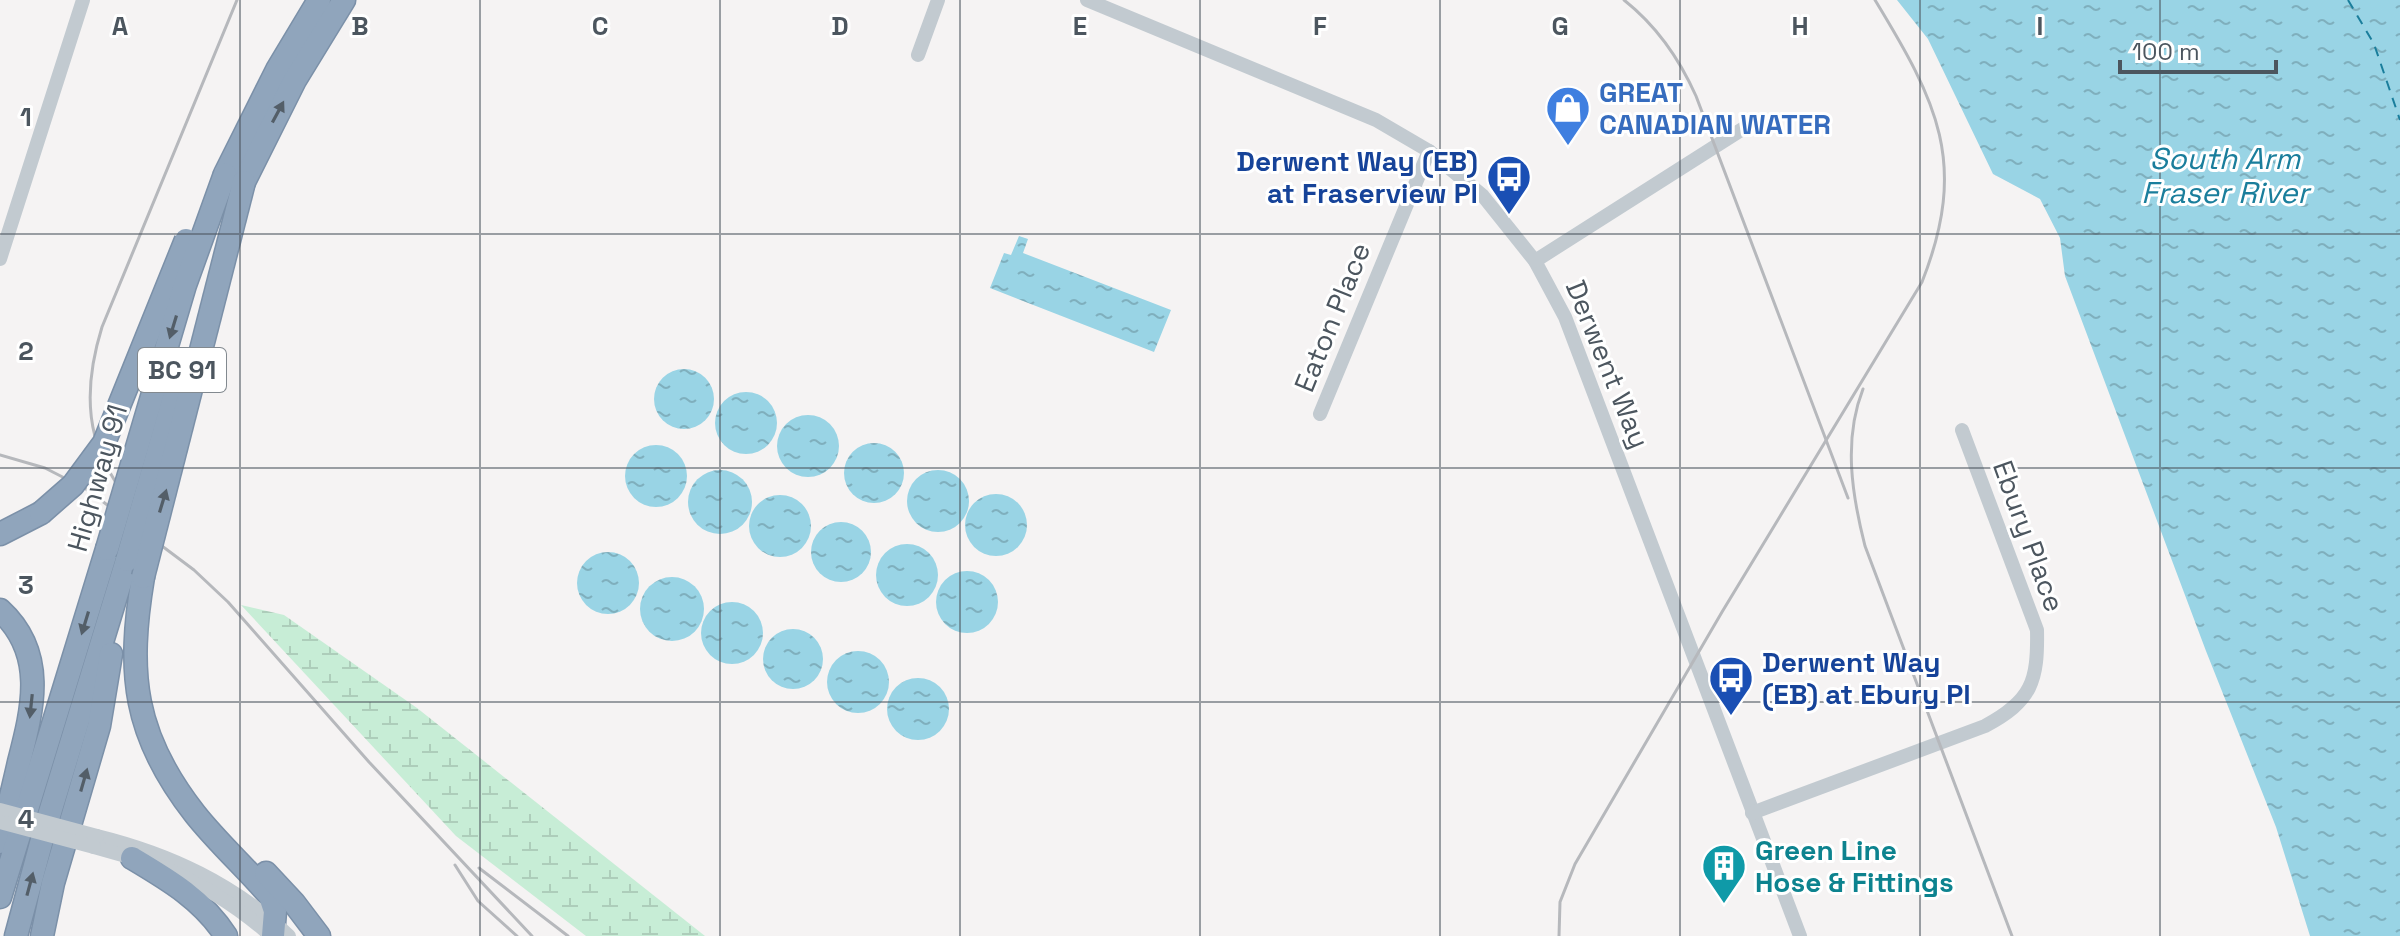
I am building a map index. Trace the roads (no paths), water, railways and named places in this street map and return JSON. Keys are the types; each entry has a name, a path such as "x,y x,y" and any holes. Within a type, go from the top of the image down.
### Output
{"highway":[{"name":"Highway 91","path":"16,936 185,285 235,178 277,70 319,0"},
{"name":"Highway 91","path":"235,178 344,0"},
{"path":"0,534 41,513 73,485 104,443 186,239 235,178"},
{"path":"235,178 143,577 134,635 135,682 139,706 170,779 197,816 270,896 277,933"},
{"name":"Highway 91","path":"0,897 117,554"},
{"path":"42,936 53,883 99,726 117,554"},
{"path":"0,610 11,620 26,645 33,692 33,708 0,842"},
{"path":"154,747 206,811 294,903 319,936"},
{"path":"132,858 194,898 216,919 226,936"}],"street":[{"path":"0,259 83,0"},
{"path":"918,55 938,0"},
{"name":"Derwent Way","path":"1087,0 1376,120 1429,151 1483,196 1535,261 1567,322 1800,936"},
{"path":"1535,261 1752,123"},
{"name":"Eaton Place","path":"1320,414 1429,151"},
{"name":"Ebury Place","path":"1752,813 1985,726 2010,713 2028,692 2038,663 2037,630 1962,430"},
{"path":"0,810 164,867 192,880 277,933"},
{"path":"0,822 166,856 249,902 277,933"}],"water":[{"name":"South Arm Fraser River","path":"1897,0 2400,0 2400,936 2310,936 2276,827 2206,651 2065,276 2060,238 2040,199 1993,174 1928,39"},
{"path":"1019,236 1028,239 1023,253 1171,310 1154,352 990,288 1004,253 1011,255"},
{"path":"684,369 705,378 714,399 705,420 684,429 663,420 654,399 663,378"},
{"path":"746,392 768,401 777,423 768,445 746,454 724,445 715,423 724,401"},
{"path":"808,415 820,417 830,424 837,434 837,458 830,468 820,475 808,477 796,475 786,468 779,458 777,446 779,434 786,424 796,417"},
{"path":"874,443 886,445 895,452 902,461 902,485 895,494 886,501 874,503 862,501 853,494 846,485 844,473 846,461 853,452 862,445"},
{"path":"650,445 662,445 678,454 685,464 685,488 678,498 662,507 650,507 630,493 625,482 625,470 639,450"},
{"path":"720,470 738,476 746,484 752,502 746,520 738,528 720,534 702,528 694,520 688,502 694,484 702,476"},
{"path":"938,470 950,472 960,479 967,489 967,513 960,523 950,530 938,532 926,530 916,523 909,513 907,501 909,489 916,479 926,472"},
{"path":"996,494 1018,503 1027,525 1018,547 996,556 974,547 965,525 974,503"},
{"path":"780,495 792,497 802,504 809,514 809,538 802,548 792,555 780,557 768,555 758,548 751,538 749,526 751,514 758,504 768,497"},
{"path":"841,522 853,524 862,531 869,540 869,564 862,573 853,580 841,582 829,580 820,573 813,564 811,552 813,540 820,531 829,524"},
{"path":"907,544 929,553 938,575 929,597 907,606 885,597 876,575 885,553"},
{"path":"602,552 614,552 630,561 637,571 637,595 630,605 614,614 602,614 582,600 577,589 577,577 591,557"},
{"path":"967,571 979,573 989,580 996,590 996,614 989,624 979,631 967,633 955,631 945,624 938,614 936,602 938,590 945,580 955,573"},
{"path":"672,577 690,583 698,591 704,609 698,627 690,635 672,641 654,635 646,627 640,609 646,591 654,583"},
{"path":"732,602 744,604 754,611 761,621 761,645 754,655 744,662 732,664 720,662 710,655 703,645 701,633 703,621 710,611 720,604"},
{"path":"793,629 805,631 814,638 821,647 821,671 814,680 805,687 793,689 781,687 772,680 765,671 763,659 765,647 772,638 781,631"},
{"path":"858,651 880,660 889,682 880,704 858,713 836,704 827,682 836,660"},
{"path":"918,678 930,680 940,687 947,697 947,721 940,731 930,738 918,740 906,738 896,731 889,721 887,709 889,697 896,687 906,680"}],"railway":[{"path":"152,528 115,482 103,459 91,411 90,385 94,357 102,327 237,0"},
{"path":"1624,0 1666,44 1696,96 1848,498"},
{"path":"1559,936 1560,902 1575,864 1722,612 1922,282 1936,240 1943,202 1944,167 1939,135 1930,103 1915,70 1875,0"},
{"path":"1863,389 1851,448 1853,487 1865,546 2012,936"},
{"path":"0,455 45,468 86,489 194,570 228,602 369,762 532,936"},
{"path":"455,865 478,901 517,936"},
{"path":"479,868 568,936"}],"place":[{"name":"GREAT CANADIAN WATER","path":"1568,147"},
{"name":"Derwent Way (EB) at Fraserview Pl","path":"1509,216"},
{"name":"Derwent Way (EB) at Ebury Pl","path":"1731,717"},
{"name":"Green Line Hose & Fittings","path":"1724,905"}]}
